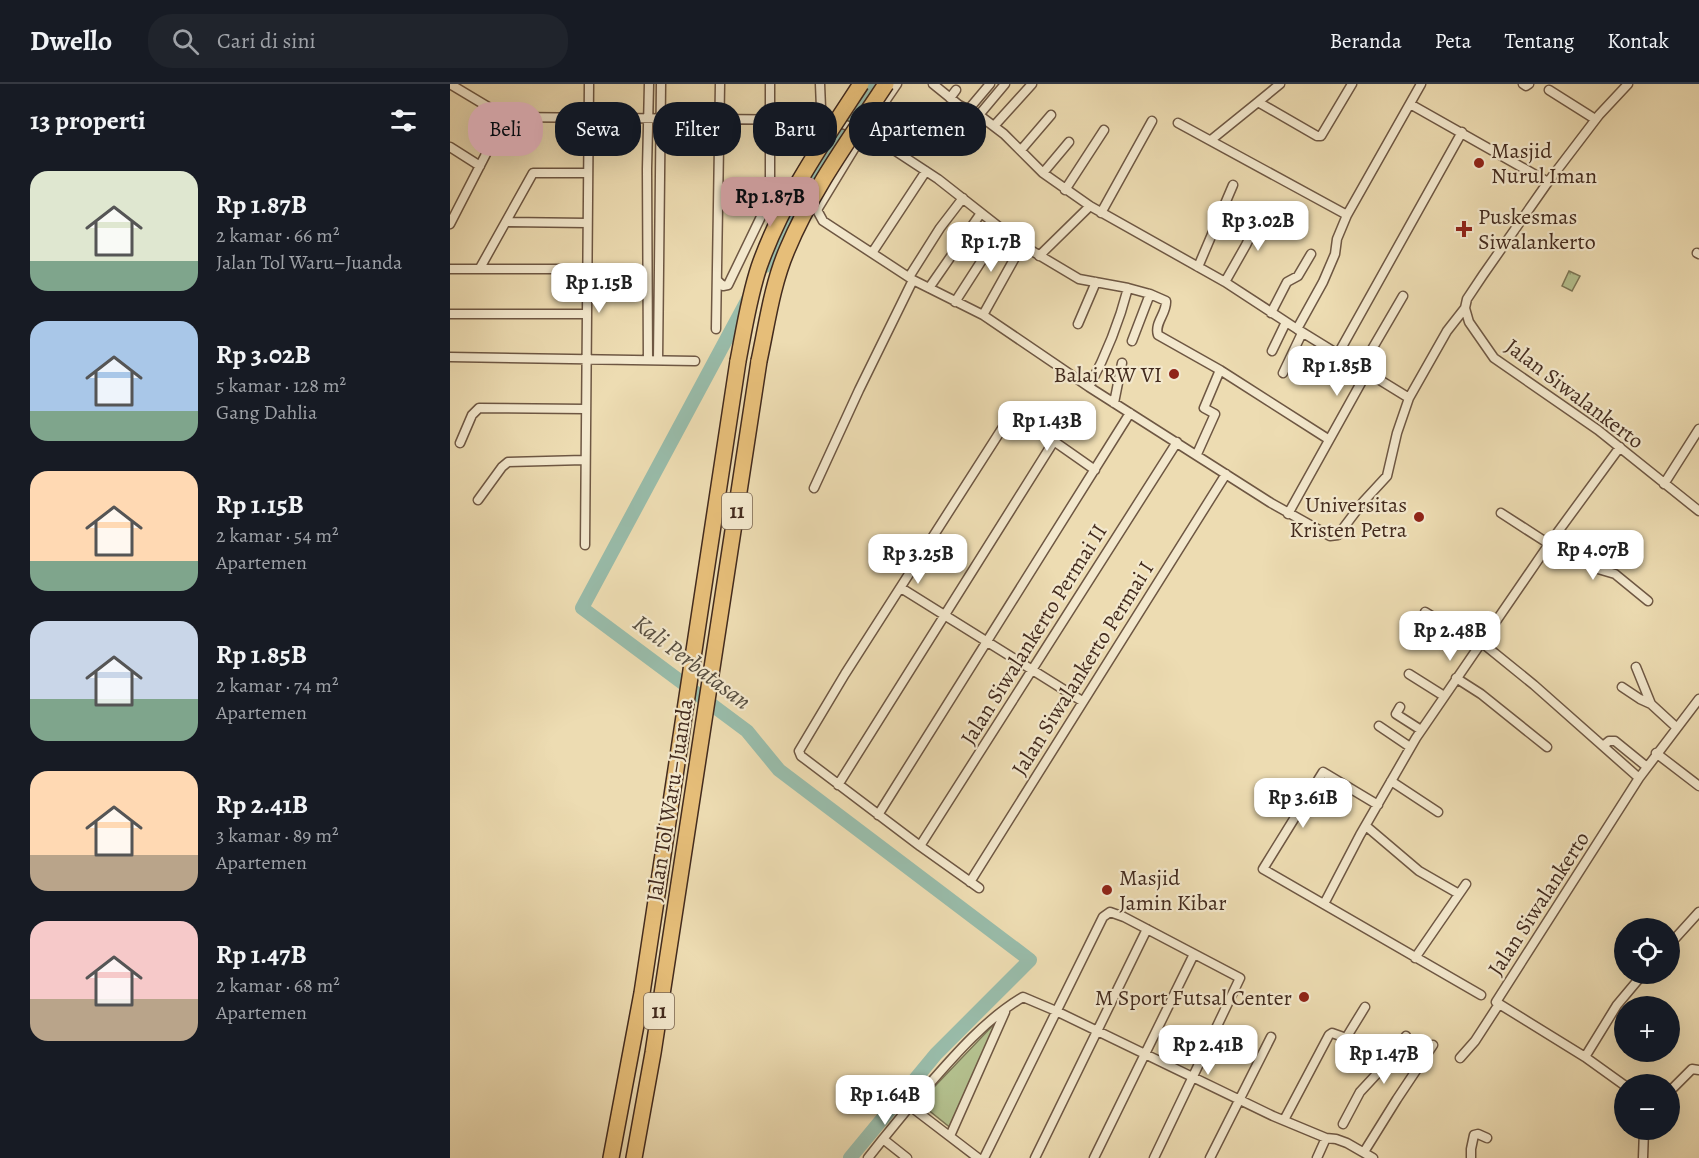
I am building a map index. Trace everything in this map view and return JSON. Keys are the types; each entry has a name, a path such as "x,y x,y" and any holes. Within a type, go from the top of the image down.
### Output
{"highway":[{"name":"Jalan Tol Waru–Juanda","path":"611,1158 642,993 738,361 749,304 758,269 789,200 861,84"},
{"name":"Jalan Tol Waru–Juanda","path":"634,1158 648,1085 768,315 787,250 807,207 886,84"}],"street":[{"path":"450,84 480,102"},
{"path":"588,102 589,84"},
{"path":"648,360 649,84"},
{"path":"661,84 661,102"},
{"path":"719,102 720,84"},
{"path":"770,84 770,102"},
{"path":"820,84 821,102"},
{"path":"884,102 897,84"},
{"path":"933,84 956,102"},
{"path":"975,102 990,84"},
{"path":"986,107 1005,84"},
{"path":"994,126 1032,84"},
{"path":"1211,140 1280,84"},
{"path":"1258,102 1317,136 1321,136 1352,84"},
{"path":"1283,373 1335,254 1336,239 1347,214 1421,84"},
{"path":"1523,84 1526,86 1529,84"},
{"path":"849,154 817,210 823,221 911,279 983,315 1089,387 1288,514 1325,534 1338,535 1363,502 1387,476 1397,433 1409,398 1447,331 1465,308 1467,299 1476,285 1595,119 1628,84"},
{"path":"950,98 956,90"},
{"path":"1549,90 1595,119"},
{"path":"1410,104 1548,182"},
{"path":"1022,150 1051,115"},
{"path":"641,118 653,118"},
{"path":"986,120 1022,150 1043,173 1065,190 1101,213 1225,282 1409,398"},
{"path":"1101,213 1152,121"},
{"path":"1179,123 1347,214"},
{"path":"1065,190 1104,130"},
{"path":"1338,354 1462,132"},
{"path":"1043,173 1069,142"},
{"path":"450,147 480,166"},
{"path":"450,224 485,156"},
{"path":"585,545 588,156"},
{"path":"658,360 660,156"},
{"path":"716,329 719,156"},
{"path":"718,281 723,286 728,285 770,198 770,156"},
{"path":"903,156 963,198 1022,245 1079,279 1128,288 1150,294 1167,303 1156,328 1158,335 1220,370 1328,439"},
{"path":"872,253 926,171"},
{"path":"647,172 660,172"},
{"path":"480,268 533,173 588,173"},
{"path":"1198,267 1233,185"},
{"path":"814,488 911,279 939,228 963,198"},
{"path":"1039,256 1090,206"},
{"path":"1225,282 1264,208"},
{"path":"929,288 981,213"},
{"path":"507,222 587,223"},
{"path":"955,302 1002,229"},
{"path":"983,315 1022,245"},
{"path":"1271,313 1287,282 1298,276 1311,254"},
{"path":"450,269 586,269"},
{"path":"1078,324 1096,282"},
{"path":"1089,387 1118,323 1128,288"},
{"path":"1132,341 1150,294"},
{"path":"1288,514 1403,296"},
{"name":"Jalan Siwalankerto","path":"1465,308 1469,322 1494,358 1598,430 1699,511"},
{"path":"450,314 586,314"},
{"path":"1272,351 1286,322"},
{"path":"648,336 658,336"},
{"path":"450,357 695,361"},
{"path":"1114,403 1122,363"},
{"path":"1197,454 1215,414 1204,408 1220,370"},
{"path":"460,443 472,415 479,408 585,409"},
{"path":"979,888 838,785 801,756 799,751 1010,411 1095,470"},
{"path":"878,815 1130,413"},
{"path":"1664,484 1699,429"},
{"path":"838,785 1054,441"},
{"name":"Jalan Siwalankerto Permai II","path":"920,846 1177,442"},
{"path":"1324,904 1421,730 1549,544 1620,447"},
{"path":"478,500 508,462 584,460"},
{"name":"Jalan Siwalankerto Permai I","path":"970,882 1226,474"},
{"path":"1501,513 1549,544"},
{"path":"1555,536 1598,569 1615,574 1648,601"},
{"path":"901,588 1082,701"},
{"path":"1425,612 1480,644 1529,681 1639,778"},
{"path":"1636,667 1651,704"},
{"path":"1409,674 1444,696"},
{"path":"1456,678 1481,694 1547,747"},
{"path":"1622,687 1651,704 1676,727"},
{"name":"Jalan Siwalankerto","path":"1614,1078 1585,1057 1497,1003 1639,778 1699,699"},
{"path":"1400,707 1396,714 1421,730"},
{"path":"1379,726 1410,747"},
{"path":"1603,746 1613,740 1647,768"},
{"path":"1656,753 1699,786"},
{"path":"1378,805 1323,772 1263,869 1497,1003 1475,1041 1460,1058"},
{"path":"1391,781 1438,812"},
{"path":"1366,826 1419,871 1459,894"},
{"path":"1415,957 1466,884"},
{"path":"1680,933 1699,912"},
{"path":"984,1158 1106,914 1114,913 1240,978 1240,983 1154,1158"},
{"path":"1035,1158 1147,929"},
{"path":"1094,1158 1194,954"},
{"path":"1585,1057 1617,1005 1634,984"},
{"path":"868,1158 950,1061 985,1026 1023,997 1273,1116 1326,1138 1336,1139 1373,1158"},
{"path":"1284,1120 1329,1035 1346,1038 1365,1007"},
{"path":"950,1136 1007,1008"},
{"path":"1336,1139 1360,1092 1386,1064 1406,1036"},
{"path":"1210,1158 1271,1037"},
{"path":"1364,1152 1433,1045"},
{"path":"1680,1081 1692,1069 1699,1070"},
{"path":"910,1106 978,1158"},
{"path":"1471,1158 1474,1136 1478,1134 1487,1138"},
{"path":"1317,1158 1326,1138"},
{"path":"883,1139 907,1158"},
{"path":"1643,1158 1644,1140"}],"green space":[{"path":"1569,271 1580,276 1572,291 1562,286"},
{"path":"997,1021 952,1129 927,1109 916,1106"}],"waterway":[{"name":"Kali Perbatasan","path":"765,266 847,120 872,84"},
{"name":"Kali Perbatasan","path":"748,299 582,608 747,731 779,770 1030,960 936,1054 850,1158"}],"place":[{"name":"Masjid Nurul Iman","path":"1479,163"},
{"name":"Puskesmas Siwalankerto","path":"1464,229"},
{"name":"Balai RW VI","path":"1174,374"},
{"name":"Universitas Kristen Petra","path":"1419,517"},
{"name":"Masjid Jamin Kibar","path":"1107,890"},
{"name":"M Sport Futsal Center","path":"1304,997"}]}
